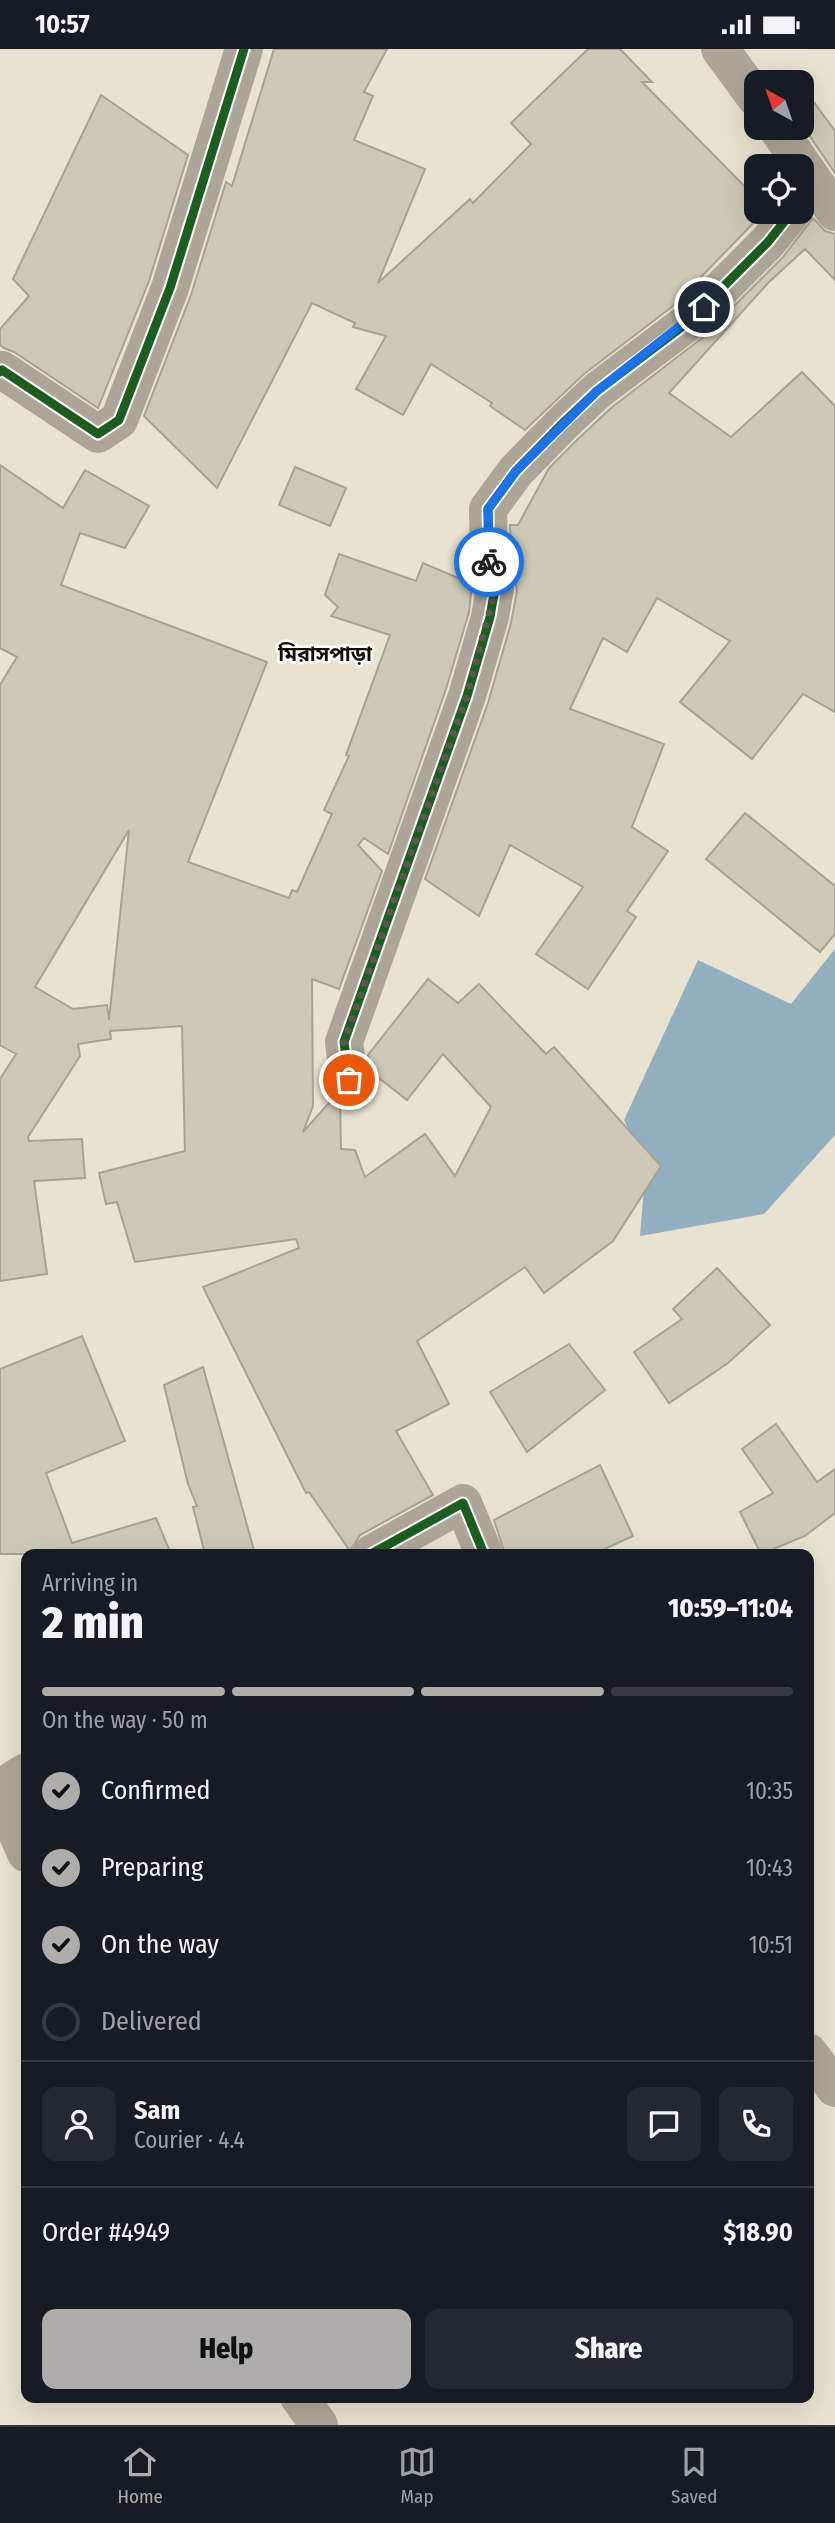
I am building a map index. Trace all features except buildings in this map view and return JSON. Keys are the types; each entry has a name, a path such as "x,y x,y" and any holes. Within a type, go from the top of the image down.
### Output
{"street":[{"path":"1,370 98,434 119,420 170,288 244,49"},
{"path":"720,49 744,82"},
{"path":"349,1080 344,1042 467,696 490,617 495,588 489,562 488,509 516,471 563,423 597,391 687,323 787,224"},
{"path":"380,1549 463,1503 482,1549"},
{"path":"0,1788 21,1775"},
{"path":"0,1794 21,1842"},
{"path":"814,2060 835,2088"},
{"path":"303,2403 319,2425"}],"water":[{"path":"835,949 835,1135 764,1214 640,1236 646,1164 624,1120 698,960 791,1004"}],"cycle path":[{"path":"0,372 2,370 98,434 119,420 170,288 244,49"},
{"path":"349,1080 344,1042 467,696 490,617 495,588 489,562 488,509 516,471 563,423 597,391 687,323 768,242 782,224"},
{"path":"380,1549 463,1503 482,1549"}],"way so far":[{"path":"349,1080 344,1042 467,696 490,617 495,588 489,562"}],"district":[{"name":"মিরাসপাড়া","path":"325,654"}],"route":[{"path":"489,562 488,509 516,471 597,391 704,307"}]}
